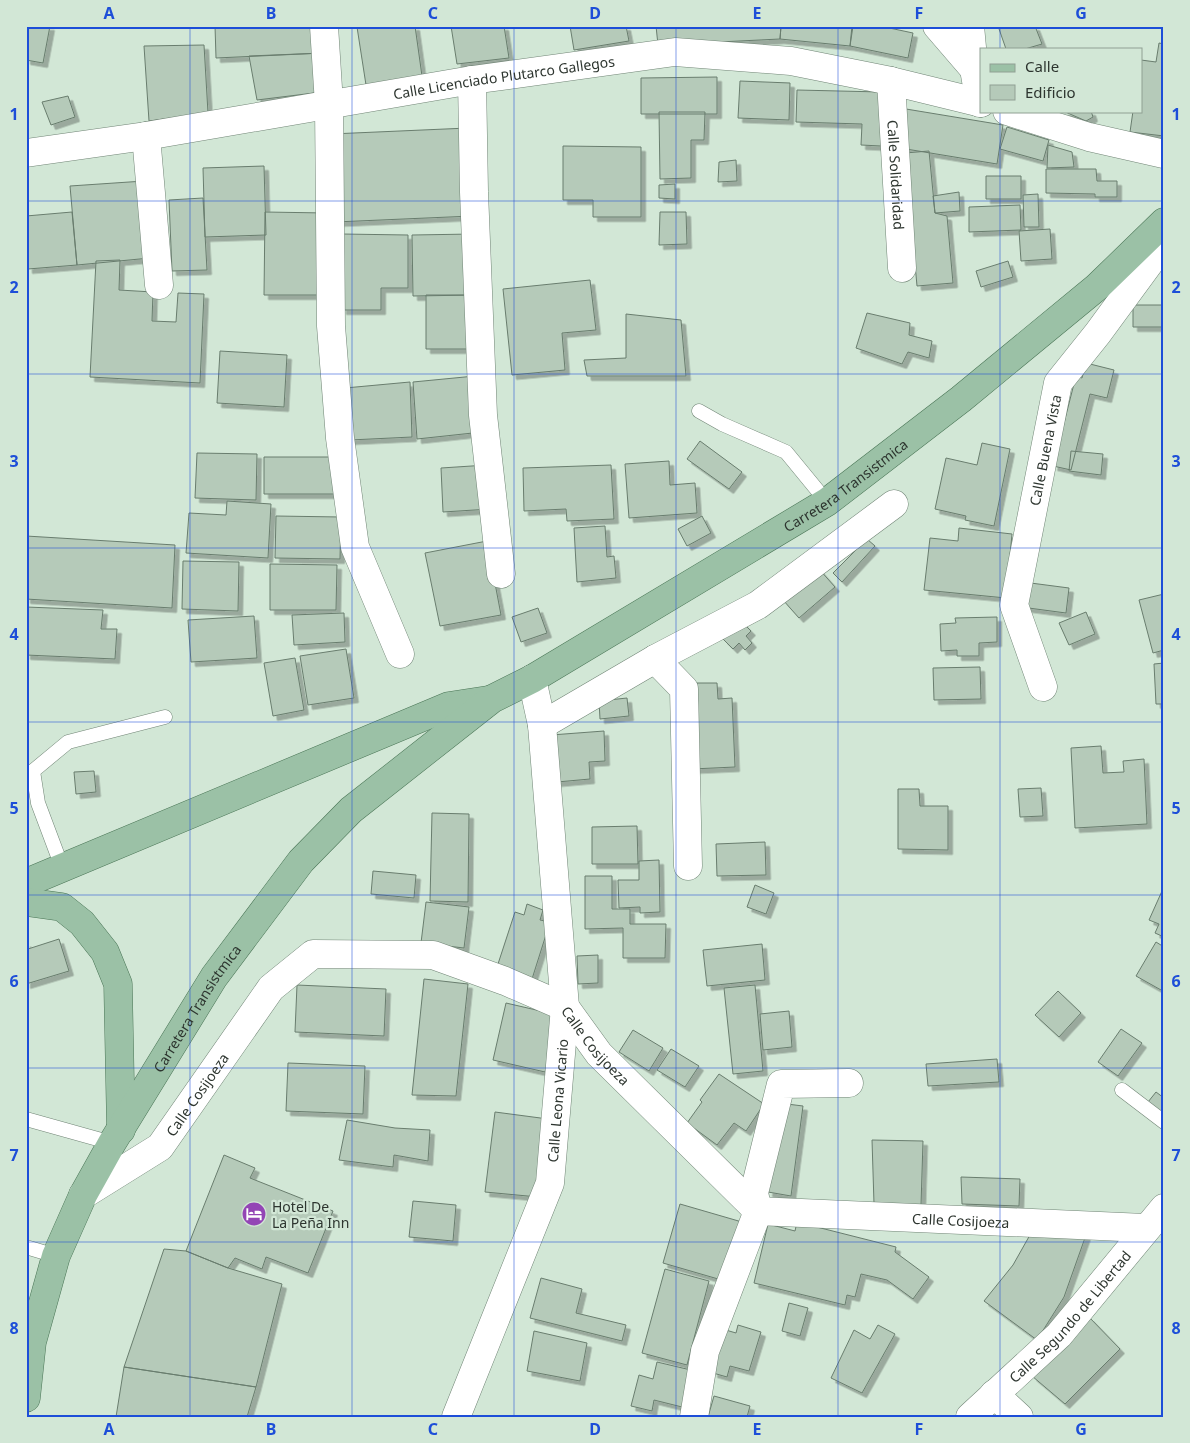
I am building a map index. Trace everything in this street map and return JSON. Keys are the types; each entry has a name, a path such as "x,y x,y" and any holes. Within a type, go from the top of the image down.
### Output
{"main road":[{"name":"Carretera Transistmica","path":"26,1398 32,1342 56,1256 83,1195 116,1136 214,977 301,861 351,810 492,699 532,678 827,502 961,399 1162,233"},
{"name":"Carretera Transistmica","path":"26,884 450,706 492,699"},
{"path":"26,902 62,907 82,923 105,952 118,984 116,1136"}],"street":[{"path":"324,26 329,104 331,326 342,448 355,547 400,654"},
{"path":"937,26 974,69"},
{"path":"970,26 974,69 980,103"},
{"name":"Calle Licenciado Plutarco Gallegos","path":"26,153 146,136 472,80 675,52 790,61 891,80 980,103"},
{"path":"472,80 474,192 483,415 501,574"},
{"name":"Calle Solidaridad","path":"891,80 902,268"},
{"path":"1010,112 1089,138 1164,154"},
{"path":"146,136 158,285"},
{"name":"Calle Buena Vista","path":"1043,687 1014,605 1058,382 1098,333 1162,233"},
{"path":"542,725 655,659 758,605 894,504"},
{"path":"655,659 684,689 688,866"},
{"name":"Calle Leona Vicario","path":"456,1417 550,1182 565,1007 542,725 532,678"},
{"name":"Calle Cosijoeza","path":"83,1195 160,1147 271,988 313,954 434,955 506,981 565,1007 599,1054 758,1211 1145,1228"},
{"path":"694,1417 705,1351 758,1211 754,1193 781,1084 849,1082"},
{"name":"Calle Segundo de Libertad","path":"970,1417 1059,1335 1145,1228 1164,1208"},
{"path":"994,1394 1019,1417"}],"lane":[{"path":"700,411 722,424 786,452 827,502"},
{"path":"62,868 38,803 33,771 68,742 165,717"},
{"path":"1122,1090 1164,1122"},
{"path":"26,1119 116,1136"},
{"path":"26,1247 56,1256"}],"building":[{"path":"26,26 50,26 43,63 26,60"},
{"path":"215,26 322,26 323,53 216,58"},
{"path":"415,26 422,76 366,85 357,27"},
{"path":"451,26 504,26 509,58 457,64"},
{"path":"570,26 626,26 629,41 574,50"},
{"path":"656,26 781,26 780,39 658,45"},
{"path":"781,26 852,26 850,46 780,39"},
{"path":"853,26 880,26 913,33 908,58 850,46"},
{"path":"998,26 1035,26 1042,44 1028,48 1006,48"},
{"path":"1159,43 1164,44 1164,136 1130,132 1133,112 1142,112 1142,60 1156,62"},
{"path":"204,45 208,113 149,121 144,46"},
{"path":"323,53 322,92 257,100 249,56"},
{"path":"717,77 717,114 641,114 641,78"},
{"path":"740,81 790,83 789,120 738,118"},
{"path":"797,90 882,92 881,146 861,145 862,124 796,122"},
{"path":"68,96 75,117 51,125 42,102"},
{"path":"906,109 1003,125 997,164 900,148"},
{"path":"659,112 705,112 704,140 691,140 691,178 660,179"},
{"path":"1065,112 1091,112 1093,117 1086,121"},
{"path":"1007,127 1049,140 1043,161 1000,149"},
{"path":"468,128 472,216 335,222 331,134"},
{"path":"1048,145 1072,152 1074,167 1047,168"},
{"path":"563,146 641,147 641,217 593,217 593,200 563,200"},
{"path":"929,151 935,213 947,216 953,283 917,286 905,153"},
{"path":"736,160 737,181 718,182 719,162"},
{"path":"264,166 266,235 205,237 203,168"},
{"path":"1046,169 1096,169 1097,181 1117,181 1117,197 1095,197 1095,194 1046,193"},
{"path":"986,176 1021,176 1021,199 986,199"},
{"path":"144,181 150,258 77,265 70,186"},
{"path":"675,184 675,199 659,198 659,185"},
{"path":"959,192 960,211 935,213 933,196"},
{"path":"1038,194 1039,227 1024,227 1023,195"},
{"path":"203,198 207,270 172,271 169,200"},
{"path":"1020,205 1021,230 969,232 969,207"},
{"path":"72,212 77,265 28,269 26,216"},
{"path":"265,212 326,213 326,295 264,295"},
{"path":"660,212 686,212 687,244 659,245"},
{"path":"1050,229 1052,259 1021,261 1019,231"},
{"path":"342,234 408,235 408,288 381,288 381,310 342,310"},
{"path":"473,234 475,295 413,296 412,235"},
{"path":"120,260 119,290 153,292 152,321 176,322 178,293 204,294 200,383 90,377 96,261"},
{"path":"1008,261 1013,277 981,287 976,271"},
{"path":"590,280 596,330 562,333 565,370 512,375 503,289"},
{"path":"426,295 475,295 475,349 426,349"},
{"path":"1133,305 1164,305 1164,327 1133,327"},
{"path":"867,313 910,323 909,335 932,341 929,358 908,352 902,364 856,348"},
{"path":"626,314 681,320 686,376 587,376 584,360 626,358"},
{"path":"220,351 287,355 284,407 217,403"},
{"path":"1086,363 1114,370 1107,398 1090,394 1071,470 1053,466 1076,376 1082,378"},
{"path":"475,376 482,432 417,439 413,382"},
{"path":"410,382 412,437 350,440 345,388"},
{"path":"700,441 742,472 729,489 687,459"},
{"path":"982,443 1010,449 994,526 965,520 966,516 935,509 946,458 977,465"},
{"path":"1071,451 1103,454 1101,475 1069,471"},
{"path":"197,453 257,454 256,500 195,498"},
{"path":"264,457 337,457 337,494 264,494"},
{"path":"669,461 670,485 695,483 697,513 629,518 625,464"},
{"path":"487,465 490,509 443,512 441,468"},
{"path":"611,465 614,519 567,521 566,509 524,511 523,468"},
{"path":"227,501 271,504 268,558 186,553 189,513 226,515"},
{"path":"276,516 341,517 340,559 275,558"},
{"path":"702,516 711,533 687,546 678,529"},
{"path":"605,526 607,557 614,556 616,578 577,582 574,528"},
{"path":"959,528 1012,534 1006,598 924,590 930,538 958,541"},
{"path":"26,536 175,545 172,608 26,599"},
{"path":"867,539 875,546 842,582 833,573"},
{"path":"487,541 501,615 440,626 425,553"},
{"path":"183,561 239,562 238,611 182,609"},
{"path":"270,564 337,565 336,610 270,610"},
{"path":"819,569 835,587 799,618 783,600"},
{"path":"1023,582 1069,588 1066,613 1021,607"},
{"path":"1164,594 1164,650 1153,653 1139,600"},
{"path":"26,607 103,610 101,629 117,629 115,659 26,655"},
{"path":"538,608 547,633 521,642 512,617"},
{"path":"1086,612 1095,634 1069,645 1059,623"},
{"path":"344,613 345,642 294,645 292,615"},
{"path":"254,616 257,658 191,662 188,620"},
{"path":"997,617 997,642 979,643 979,656 957,656 957,650 941,651 940,624 956,623 955,618"},
{"path":"741,621 751,631 746,636 752,643 745,650 739,643 733,649 723,639"},
{"path":"346,649 354,698 308,705 300,656"},
{"path":"295,658 304,710 273,716 264,663"},
{"path":"1164,663 1164,704 1156,704 1154,664"},
{"path":"980,667 981,699 934,700 933,668"},
{"path":"697,683 717,683 718,699 732,698 735,767 692,769 698,700"},
{"path":"627,698 629,716 600,719 599,701"},
{"path":"604,731 605,761 589,762 590,779 557,782 551,735"},
{"path":"1101,746 1103,773 1124,772 1123,761 1144,759 1147,824 1075,828 1071,748"},
{"path":"94,771 96,792 76,794 74,772"},
{"path":"1041,788 1043,816 1020,817 1018,789"},
{"path":"898,789 919,789 920,806 948,806 948,850 898,849"},
{"path":"432,813 469,814 468,902 430,901"},
{"path":"637,826 638,864 592,864 592,827"},
{"path":"765,842 766,875 717,876 716,844"},
{"path":"659,860 660,912 640,913 640,907 619,908 618,880 639,880 639,861"},
{"path":"373,871 416,875 414,898 371,894"},
{"path":"585,876 612,876 612,909 630,909 630,924 666,924 665,958 623,958 623,928 585,929"},
{"path":"755,885 774,893 766,914 747,907"},
{"path":"1162,891 1164,892 1164,937 1155,933 1159,924 1149,920"},
{"path":"426,902 469,907 464,948 421,943"},
{"path":"527,904 543,910 540,920 550,922 532,979 497,967 515,912 524,915"},
{"path":"59,939 69,971 26,984 26,942 28,949"},
{"path":"1156,942 1164,947 1164,985 1161,990 1136,976"},
{"path":"762,944 765,980 707,986 703,950"},
{"path":"598,955 598,983 578,984 577,956"},
{"path":"424,979 468,984 456,1096 412,1095"},
{"path":"297,985 386,989 384,1036 295,1032"},
{"path":"755,985 763,1071 733,1074 724,988"},
{"path":"1058,991 1081,1013 1059,1037 1035,1015"},
{"path":"506,1003 558,1015 545,1072 493,1060"},
{"path":"789,1011 792,1047 763,1050 760,1014"},
{"path":"1121,1029 1142,1043 1118,1076 1098,1062"},
{"path":"633,1030 663,1048 649,1071 619,1052"},
{"path":"671,1049 699,1066 685,1087 657,1070"},
{"path":"997,1059 999,1082 928,1086 926,1064"},
{"path":"288,1063 365,1066 363,1114 286,1111"},
{"path":"719,1074 764,1104 746,1131 734,1123 717,1145 687,1123 702,1102 700,1100"},
{"path":"1156,1092 1164,1098 1164,1114 1148,1102"},
{"path":"779,1103 803,1106 791,1196 768,1192"},
{"path":"495,1112 548,1119 538,1197 485,1192"},
{"path":"347,1120 395,1128 430,1130 428,1161 394,1155 393,1167 339,1160"},
{"path":"872,1140 923,1141 921,1205 874,1204"},
{"path":"224,1155 255,1168 250,1178 333,1211 308,1273 266,1257 262,1269 235,1258 228,1268 186,1251"},
{"path":"961,1177 1020,1179 1019,1206 962,1204"},
{"path":"413,1201 456,1205 453,1241 409,1237"},
{"path":"680,1204 742,1222 725,1281 663,1263"},
{"path":"797,1222 896,1247 895,1252 929,1277 913,1299 887,1280 861,1274 855,1297 847,1295 845,1305 754,1283 768,1224 795,1231"},
{"path":"1035,1226 1086,1235 1064,1297 1037,1340 984,1301 1013,1265"},
{"path":"164,1249 186,1251 228,1268 282,1284 256,1387 124,1367"},
{"path":"665,1269 709,1281 687,1365 642,1353"},
{"path":"541,1278 582,1289 576,1313 626,1325 622,1341 530,1318"},
{"path":"789,1303 808,1308 800,1336 782,1331"},
{"path":"1089,1317 1120,1349 1065,1404 1032,1376"},
{"path":"738,1325 761,1332 749,1371 730,1366 727,1377 713,1373 719,1328 736,1333"},
{"path":"878,1325 895,1334 862,1393 831,1378 854,1330 870,1339"},
{"path":"534,1331 587,1343 580,1381 527,1371"},
{"path":"657,1362 695,1371 686,1408 654,1400 652,1411 631,1406 639,1375 653,1379"},
{"path":"124,1367 256,1387 247,1417 116,1417"},
{"path":"714,1396 750,1406 747,1417 708,1417"}],"place":[{"name":"Hotel De La Peña Inn","path":"254,1214"}]}
